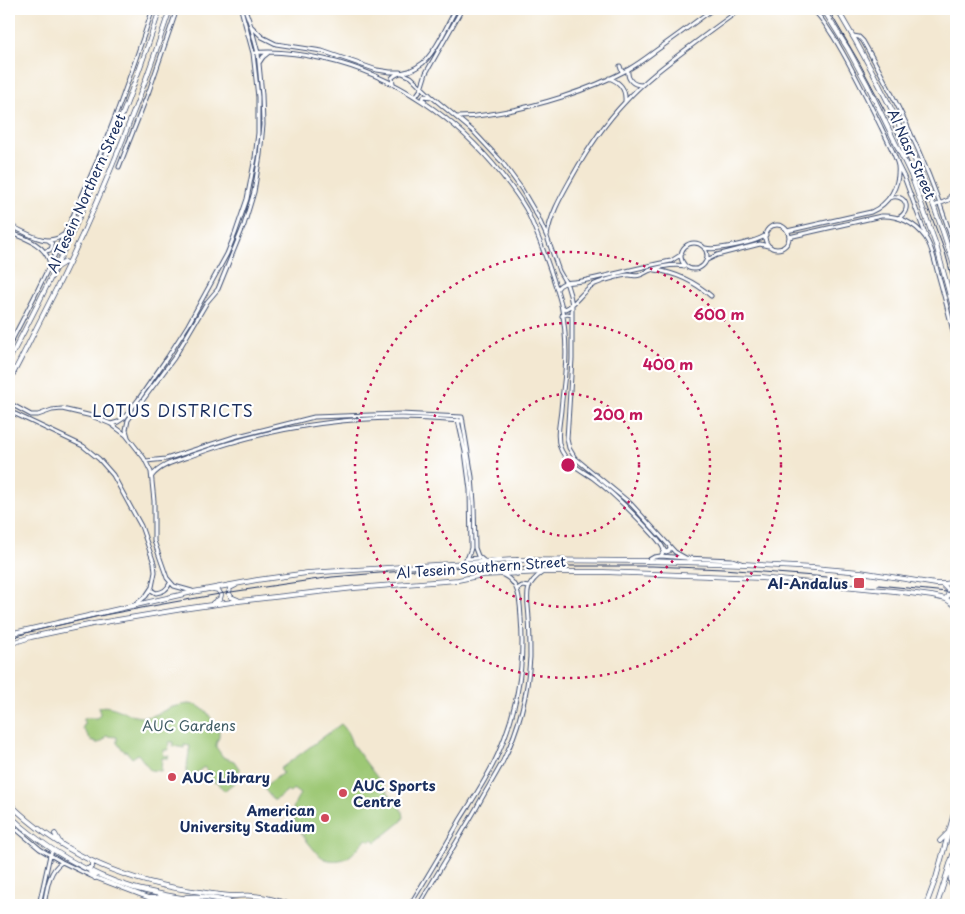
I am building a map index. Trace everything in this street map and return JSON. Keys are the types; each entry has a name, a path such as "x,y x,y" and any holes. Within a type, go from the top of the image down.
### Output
{"main road":[{"name":"Al Tesein Northern Street","path":"9,360 74,230 99,172 144,59 160,9"},
{"name":"Al Nasr Street","path":"823,9 868,86 921,199 950,292 956,318"},
{"name":"Al Nasr Street","path":"837,9 882,88 906,137 934,206 956,273"},
{"path":"169,11 175,14"},
{"name":"Al Tesein Northern Street","path":"9,381 69,264 94,210 125,136 169,11"},
{"path":"144,59 147,63 152,62"},
{"path":"136,78 140,76 146,80"},
{"path":"862,89 868,86"},
{"path":"906,137 911,134"},
{"path":"125,136 131,138"},
{"path":"892,149 898,147"},
{"path":"68,227 74,230"},
{"path":"930,247 936,245"},
{"path":"949,247 954,245"},
{"path":"55,268 65,262 69,264"},
{"path":"944,293 950,292"},
{"path":"517,560 517,574"},
{"name":"Al Tesein Southern Street","path":"9,634 242,582 307,574 517,560 744,564 861,572 940,584 956,582"},
{"name":"Al Tesein Southern Street","path":"9,644 30,637 93,624 239,600 458,580 483,575 544,572 622,572 760,578 932,596 946,599 956,606"},
{"path":"239,600 231,597 229,591 232,587 242,582"},
{"path":"940,584 949,591 946,599"},
{"path":"209,605 219,600 221,596 218,590 211,588"},
{"path":"9,803 36,827 61,844 106,868 131,877 174,888 222,895 250,895 292,905"},
{"path":"926,905 950,832 956,806"},
{"path":"9,816 53,850 102,876 132,887 180,898 225,905"},
{"path":"9,826 14,820"},
{"path":"940,841 950,832"},
{"path":"55,834 61,844"},
{"path":"937,905 956,845"},
{"path":"88,870 92,867 92,862"},
{"path":"950,866 951,884"},
{"path":"102,876 101,871 106,868"},
{"path":"88,870 95,878"},
{"path":"149,898 200,897 244,905"},
{"path":"267,898 267,904"}],"street":[{"path":"9,346 66,233 110,130 153,9"},
{"path":"119,167 149,91 177,9"},
{"path":"128,437 126,430 128,420 174,358 210,297 216,291 244,225 254,192 260,155 263,114 259,64 240,9"},
{"path":"111,424 124,418 178,342 230,247 241,219 248,196 255,158 258,115 255,53 251,26 245,9"},
{"path":"251,26 266,40 276,44 322,51 385,72 400,72 411,70 422,64 431,53 456,9"},
{"path":"416,96 422,87 426,73 462,9"},
{"path":"703,9 707,14"},
{"path":"457,117 503,112 540,103 609,78 629,69 671,41 713,9"},
{"path":"547,236 553,214 580,163 604,126 625,101 665,65 741,9"},
{"path":"812,9 822,19 843,52 892,149 930,247 944,293 956,345"},
{"path":"853,36 859,37 863,41 888,86 911,134 940,204 956,253"},
{"path":"282,52 280,48 286,46"},
{"path":"259,64 269,52"},
{"path":"255,53 282,52 305,55 343,64 394,84 416,96 457,127 474,143 508,182 525,207 535,230 554,278 561,305 564,327 565,370 558,433 561,450 569,461 604,486 625,506 660,542 664,550"},
{"path":"431,53 433,56 436,56"},
{"path":"620,66 622,72"},
{"path":"629,69 628,76 632,82 642,84"},
{"path":"384,80 385,72"},
{"path":"394,84 393,77 400,72"},
{"path":"400,72 411,77 474,132 496,154 527,197 547,236 561,276 569,289 572,305 568,442 573,456 631,504 675,552 694,563"},
{"path":"609,78 617,81 622,87 625,101"},
{"path":"428,106 423,98 426,96 432,97"},
{"path":"787,231 868,214 880,207 889,198 897,182 898,164"},
{"path":"934,206 950,199 950,196 956,195"},
{"path":"889,198 898,196 905,202 906,211 898,218"},
{"path":"789,237 881,216 890,216 905,220 917,228 928,242"},
{"path":"9,225 49,241 66,233"},
{"path":"561,305 565,309 569,308 584,291 595,284 626,275 639,276 652,269 674,265 698,269 707,260 717,255 760,244 776,249 782,248 787,243 789,237 787,231 782,227 775,226 758,239 720,248 712,249 697,244 689,244 685,247 682,254 682,259 686,266"},
{"path":"9,232 39,245 45,251 51,264"},
{"path":"766,234 766,239 770,246"},
{"path":"45,251 52,249 49,241"},
{"path":"704,247 707,260"},
{"path":"556,289 565,282 581,282 671,260 682,254"},
{"path":"652,269 681,277 697,285 712,296"},
{"path":"214,276 221,280"},
{"path":"554,278 561,276"},
{"path":"207,291 210,297"},
{"path":"562,316 572,315"},
{"path":"9,403 31,415 38,415 56,409 66,409 99,418 120,429 128,437 146,461 152,476 155,544 167,578 170,583 178,588 193,592"},
{"path":"9,411 83,446 94,454 116,481 141,526 148,542 155,568 151,590 134,605"},
{"path":"146,461 166,459 234,437 314,417 400,416 460,419"},
{"path":"152,476 162,467 193,456 225,445 276,432 315,425 400,416"},
{"path":"460,419 472,477 475,548 479,558 485,563"},
{"path":"460,419 470,490 472,548 461,564"},
{"path":"584,472 588,468"},
{"path":"664,550 666,552 669,551 670,547"},
{"path":"661,556 664,550"},
{"path":"647,561 661,556 732,560 744,564"},
{"path":"466,559 479,558"},
{"path":"419,905 505,757 518,722 527,686 530,632 527,599 529,587 535,578 544,572"},
{"path":"410,905 497,756 511,719 521,669 522,626 517,589 512,581 503,575"},
{"path":"151,590 156,593 164,591 170,583"},
{"path":"517,589 523,586 529,587"},
{"path":"521,669 525,672 529,669"},
{"path":"519,684 524,682 527,686"},
{"path":"9,826 40,849 95,878 149,898 193,905"},
{"path":"39,905 50,855 53,850"},
{"path":"44,905 51,873 62,862"},
{"path":"48,865 52,865 54,868"}],"green space":[{"name":"AUC Gardens","path":"188,704 197,705 207,712 219,731 216,747 223,757 234,761 240,770 232,777 235,782 224,791 218,782 215,783 204,767 188,779 185,779 190,746 184,745 184,748 173,746 173,742 169,742 168,750 164,750 163,755 169,756 168,758 162,758 161,771 150,770 138,754 132,758 124,751 117,743 117,737 106,736 105,739 96,743 96,741 92,741 83,729 83,726 86,724 83,720 86,718 97,718 100,714 99,707 114,708 135,716 146,717 172,707"},
{"name":"AUC Sports Centre","path":"341,724 348,733 352,744 403,812 404,817 401,822 376,842 373,839 370,842 367,839 348,857 342,860 332,860 325,859 316,852 297,826 293,812 300,794 293,789 290,793 287,791 273,800 263,787 283,773 280,769"}],"railway":[{"path":"828,9 894,128 945,252 956,294"},
{"path":"9,639 29,632 104,615 231,592 332,577 451,567 486,569 564,566 652,566 723,569 840,578"},
{"path":"878,585 956,593"}],"place":[{"name":"Al-Andalus","path":"859,583"},
{"name":"AUC Library","path":"172,777"},
{"name":"AUC Sports Centre","path":"343,793"},
{"name":"American University Stadium","path":"325,818"}],"district":[{"name":"LOTUS DISTRICTS","path":"173,410"}]}
